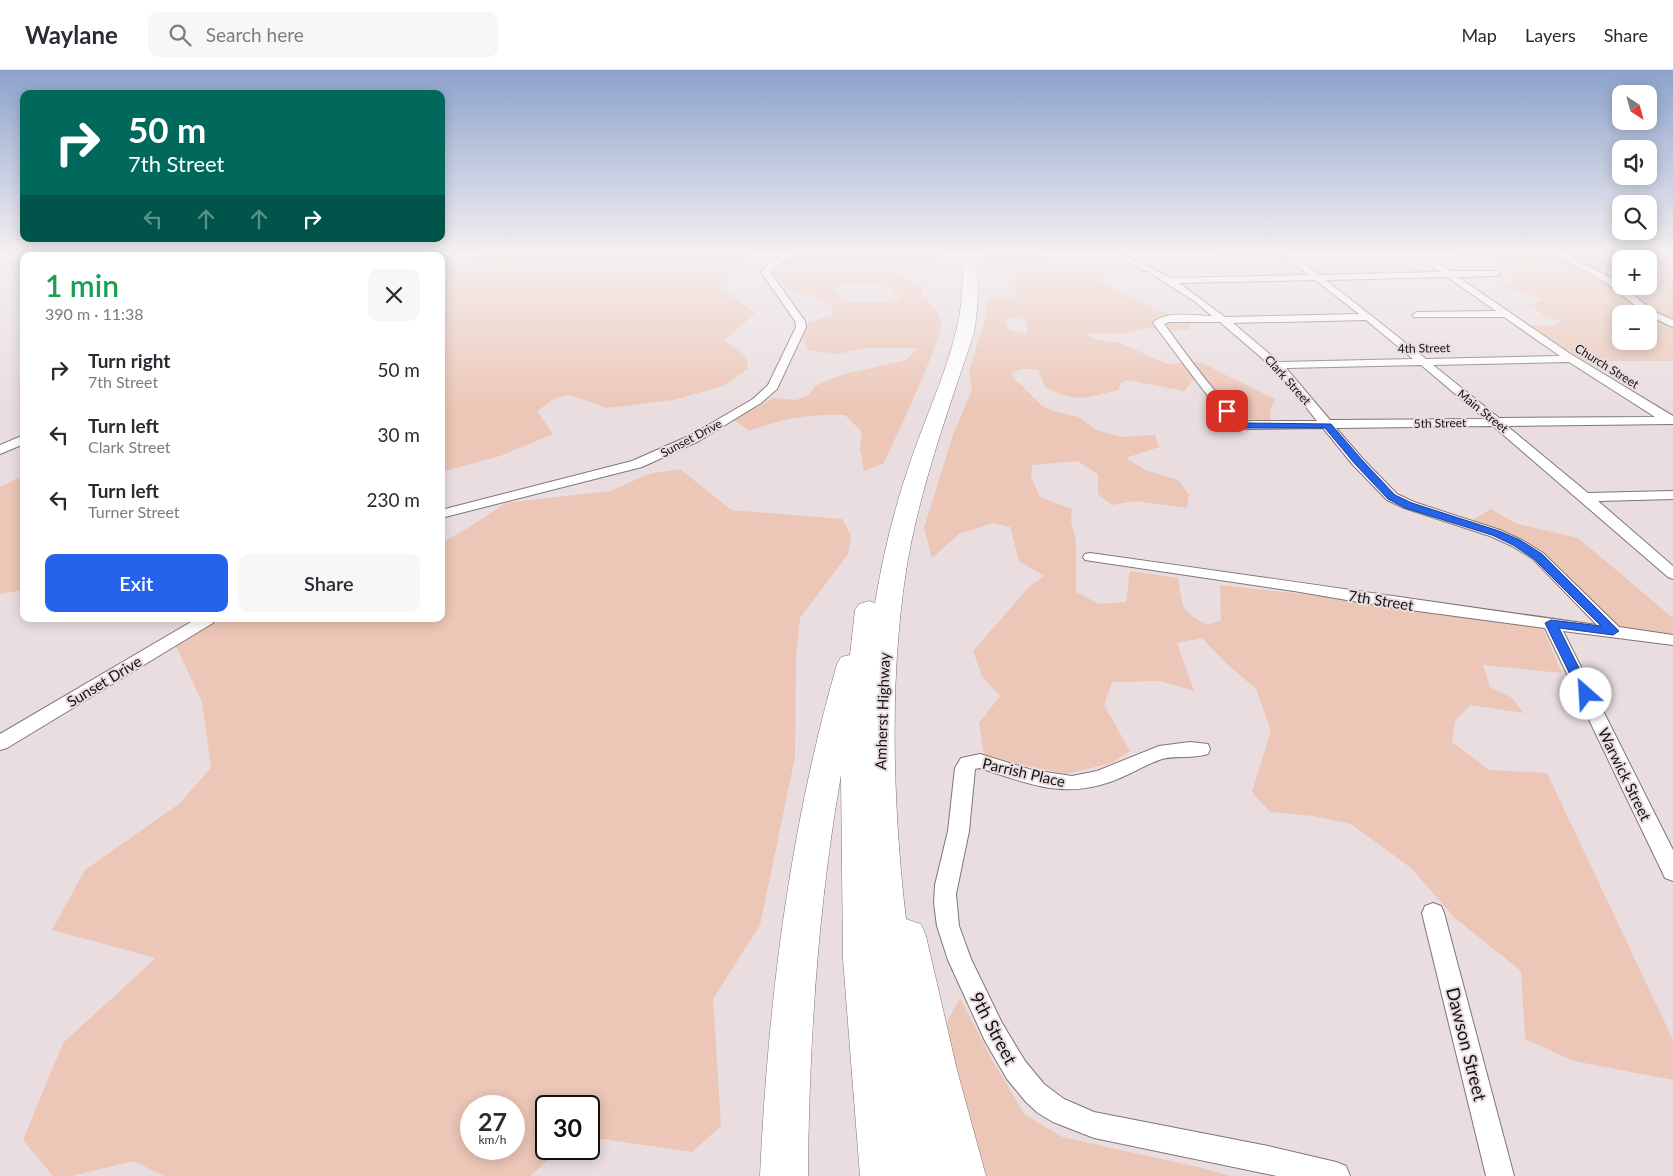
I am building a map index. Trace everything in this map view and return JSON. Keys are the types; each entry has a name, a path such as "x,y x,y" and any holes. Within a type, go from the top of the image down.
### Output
{"highway":[{"name":"Amherst Highway","path":"884,1176 863,959 857,822 860,689 870,595 907,458 948,347 957,307"},
{"name":"Amherst Highway","path":"929,1176 906,1053 888,930 881,832 880,741 883,662 889,602 898,545 915,481 965,334 969,307"},
{"path":"784,1176 796,963 813,834 835,719 870,595"},
{"path":"880,741 911,959 935,1070 962,1176"}],"street":[{"name":"Sunset Drive","path":"445,513 637,464 694,438 766,394 778,381 801,327 800,322 790,307"},
{"name":"Clark Street","path":"1206,307 1277,365 1358,462 1392,497 1409,506 1496,533 1527,548 1538,556 1613,631"},
{"name":"Main Street","path":"1354,307 1586,497 1673,574"},
{"name":"Church Street","path":"1495,307 1572,359 1672,421"},
{"path":"1643,307 1652,314 1673,324"},
{"path":"1417,315 1506,314"},
{"path":"1223,319 1366,317"},
{"name":"5th Street","path":"1223,319 1169,319 1158,323 1208,389 1236,421 1252,426 1672,421"},
{"name":"4th Street","path":"1277,365 1572,359"},
{"path":"0,450 20,441"},
{"path":"1586,497 1673,495"},
{"name":"7th Street","path":"1090,557 1294,586 1388,602 1673,640"},
{"name":"Sunset Drive","path":"0,742 202,622"},
{"name":"Warwick Street","path":"1551,623 1673,872"},
{"name":"Parrish Place","path":"962,798 964,768 968,763 975,761 1051,781 1083,783 1098,779 1160,753 1201,749"},
{"name":"9th Street","path":"962,798 957,842 946,881 945,905 949,931 956,952 996,1039 1011,1064 1035,1094 1068,1116 1094,1125 1268,1160 1336,1176"},
{"name":"Dawson Street","path":"1433,913 1500,1176"}],"shaded area":[{"path":"445,307 746,307 755,314 724,340 747,358 748,369 723,386 673,400 607,408 570,395 555,398 537,411 553,434 500,456 445,471"},
{"path":"831,307 934,307 941,323 926,369 884,463 864,471 860,448 862,432 845,415 819,415 796,418 749,431 734,420 773,398 796,400 809,395 815,386 841,375 906,360 917,348 865,348 838,354 808,350 803,338 807,323 833,315"},
{"path":"986,307 1151,307 1191,323 1189,329 1172,331 1147,328 1123,334 1083,334 1099,340 1120,343 1167,364 1198,362 1206,364 1275,399 1270,410 1271,423 1238,416 1213,387 1193,380 1184,391 1127,380 1121,383 1118,390 1089,397 1074,398 1045,387 1038,369 1020,369 1011,375 1042,406 1056,412 1079,417 1096,430 1121,437 1155,435 1159,447 1126,458 1145,470 1178,480 1189,495 1187,508 1136,501 1112,505 1098,494 1098,474 1077,461 1032,465 1031,477 1040,497 1072,509 1071,522 1076,540 1076,592 1099,604 1126,602 1130,571 1178,578 1184,607 1192,616 1207,625 1221,620 1220,585 1320,596 1542,627 1562,673 1483,665 1490,687 1511,697 1524,713 1470,705 1455,721 1452,742 1489,770 1547,773 1673,1040 1673,1080 1574,1061 1525,1039 1521,971 1456,919 1411,868 1351,824 1314,816 1270,812 1252,792 1271,731 1256,689 1227,664 1202,638 1177,643 1194,691 1160,681 1112,682 1104,705 1130,751 1112,763 1066,774 1018,764 984,754 979,723 1000,696 982,676 973,651 1030,586 1044,576 1019,561 1010,527 993,523 959,534 932,558 924,528 953,435 972,390 969,371 984,323","holes":["1022,316 1027,324 1027,334 1009,330 1006,320"]},
{"path":"1535,307 1612,307 1612,350 1657,350 1657,320 1673,327 1673,361 1582,361 1526,325 1555,326 1560,321 1545,316"},
{"path":"1657,307 1673,307 1673,322 1657,314"},
{"path":"680,469 731,510 842,519 851,535 848,554 800,618 796,657 795,757 760,925 713,999 721,1126 692,1152 600,1139 600,1095 535,1095 535,1160 548,1160 530,1176 164,1176 133,1161 72,1176 53,1176 23,1140 63,1043 156,958 52,930 85,870 179,804 211,768 202,702 175,644 212,622 445,622 445,541 506,503 610,491 649,474"},
{"path":"20,477 20,591 0,594 0,487"},
{"path":"1491,509 1517,524 1578,538 1673,618 1673,635 1620,627 1584,596 1546,555 1513,535 1473,520"},
{"path":"960,998 991,1058 1025,1115 1062,1137 1230,1176 982,1176 966,1126 947,1022"}],"route":[{"path":"1227,411 1240,424 1252,426 1328,425 1383,490 1399,502 1496,533 1527,548 1538,556 1613,631 1551,623 1586,694"}]}
